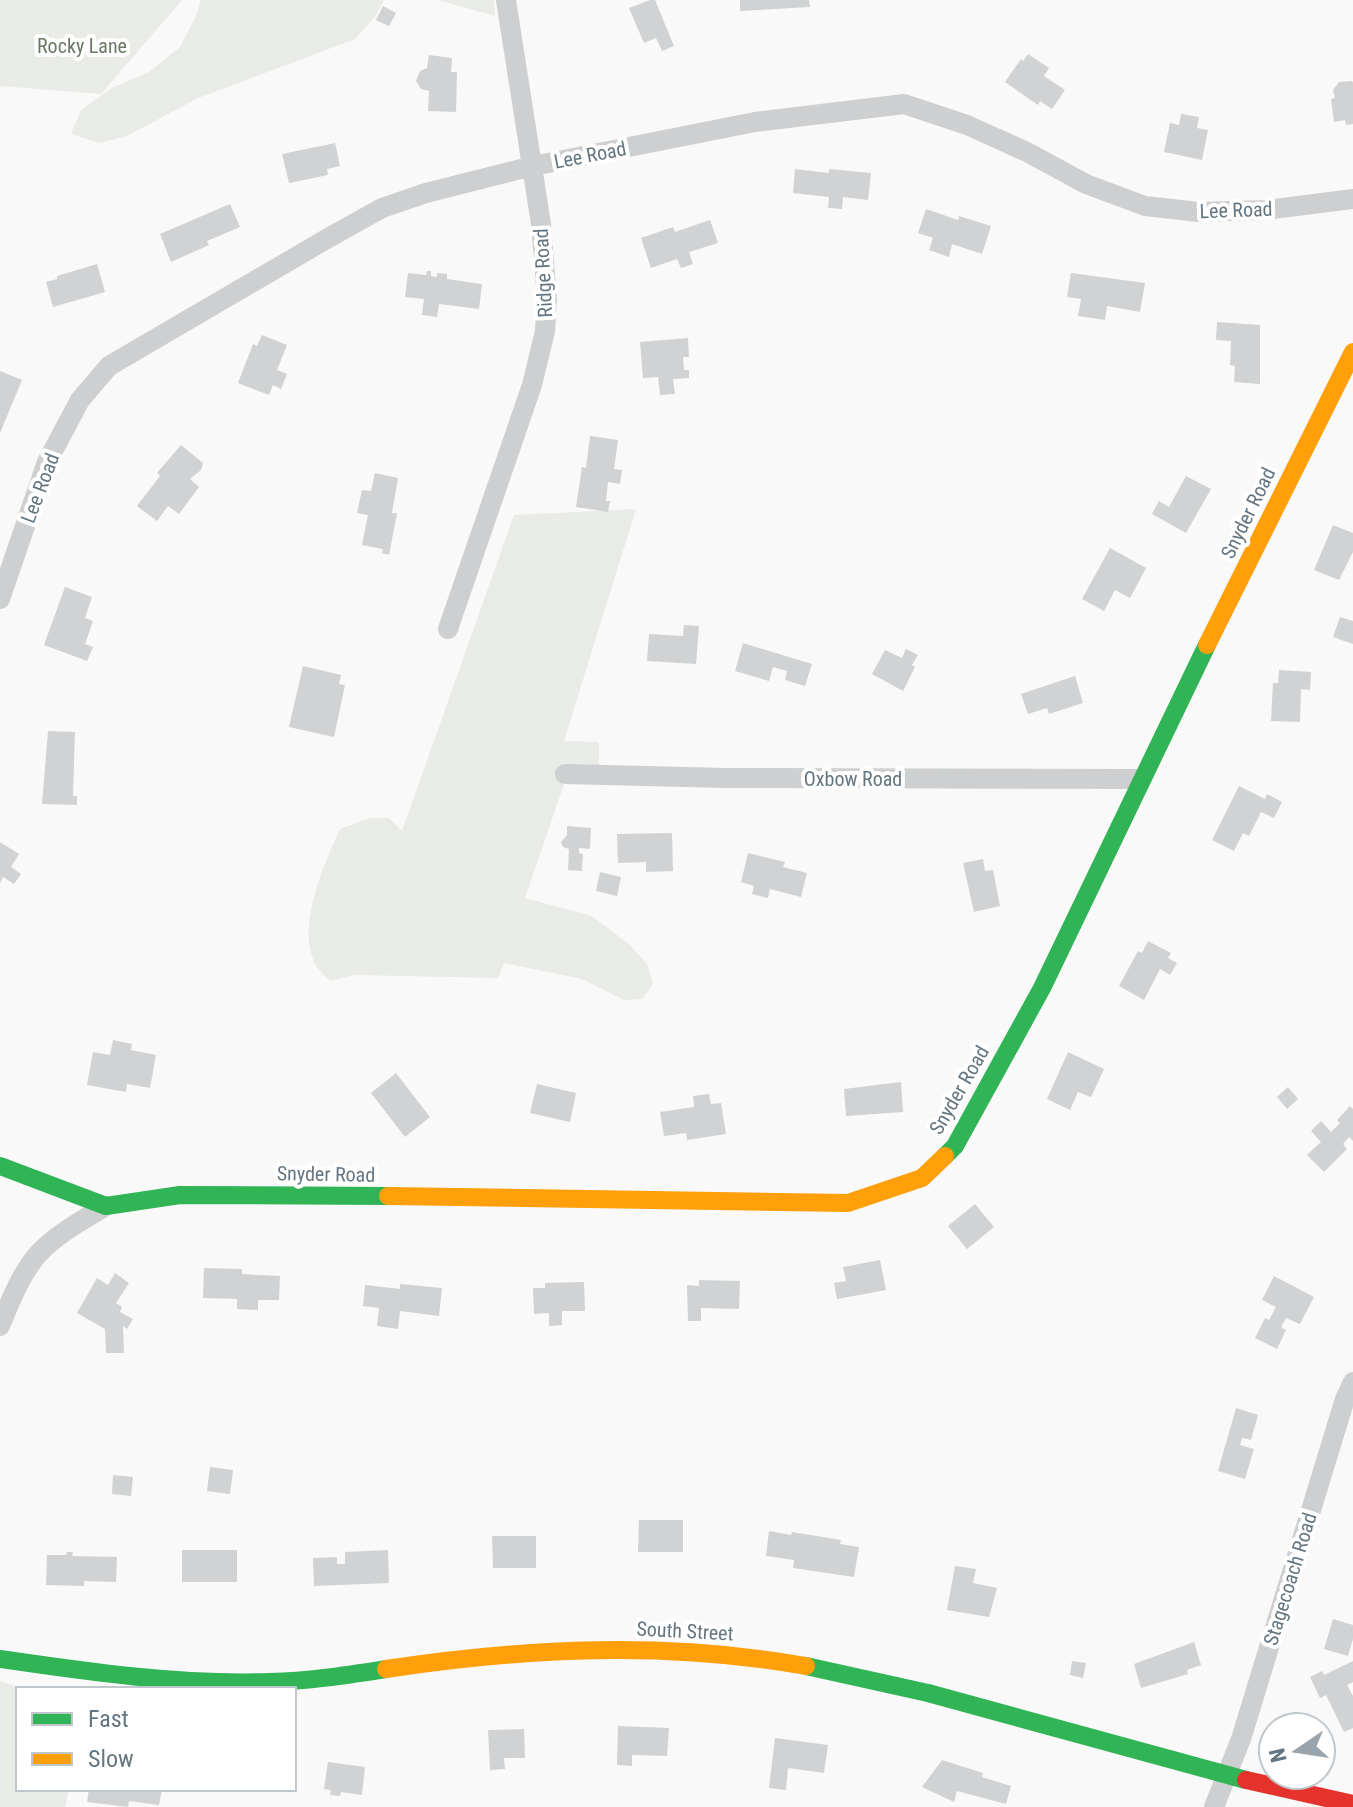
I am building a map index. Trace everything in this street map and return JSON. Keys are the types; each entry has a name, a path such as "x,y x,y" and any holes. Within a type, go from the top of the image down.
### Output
{"street":[{"name":"Ridge Road","path":"448,629 532,385 545,331 546,268 506,0"},
{"name":"Lee Road","path":"0,599 47,462 80,400 109,366 382,208 426,193 533,166 755,122 904,104 967,125 1027,152 1086,184 1145,206 1198,212 1253,211 1353,199"},
{"name":"Snyder Road","path":"0,1166 106,1206 180,1195 236,1194 848,1203 922,1178 955,1146 1035,1001 1141,779 1353,352"},
{"name":"Oxbow Road","path":"565,774 725,778 1141,779"},
{"path":"0,1326 11,1299 37,1255 68,1229 106,1206"},
{"name":"Stagecoach Road","path":"1214,1807 1241,1739 1345,1399 1353,1382"},
{"name":"South Street","path":"0,1659 149,1679 229,1682 311,1678 472,1657 571,1651 666,1649 745,1656 800,1664 915,1690 1116,1743 1226,1776 1353,1804"}],"green space":[{"name":"Rocky Lane","path":"0,0 182,0 101,94 0,86"},
{"path":"201,0 384,0 375,17 355,39 198,98 127,136 99,143 71,134 81,110 112,88 149,72 180,47"},
{"path":"438,0 494,0 495,16"},
{"path":"636,509 564,741 599,742 599,782 565,781 525,898 592,916 630,945 647,964 653,984 642,999 624,1000 582,979 504,963 498,978 355,975 330,981 317,967 309,935 314,898 326,860 340,829 370,818 389,818 402,831 514,515"},
{"path":"0,1681 17,1687 16,1791 69,1791 65,1807 0,1807"}],"building":[{"path":"655,0 674,46 662,51 656,38 644,43 629,8"},
{"path":"740,0 809,0 810,7 740,11"},
{"path":"383,6 396,13 389,26 376,20"},
{"path":"1028,54 1049,68 1044,76 1065,90 1052,109 1040,101 1038,105 1005,82"},
{"path":"429,55 452,58 451,72 457,72 456,112 428,111 429,91 421,89 416,81 420,71 427,68"},
{"path":"1351,81 1353,124 1346,125 1345,120 1334,122 1333,90 1339,82"},
{"path":"1181,114 1199,117 1197,128 1208,130 1202,160 1164,152 1170,123 1179,125"},
{"path":"335,143 340,166 327,169 328,175 289,183 282,154"},
{"path":"795,169 871,173 868,200 843,197 842,209 828,208 829,197 793,193"},
{"path":"230,204 240,227 207,241 209,245 171,262 160,234"},
{"path":"926,209 958,220 959,216 991,226 982,254 952,244 949,257 929,250 933,238 918,233"},
{"path":"710,220 718,243 689,252 693,264 681,268 677,259 651,268 641,238 673,227 675,232"},
{"path":"97,264 105,292 53,307 46,282"},
{"path":"427,271 431,271 431,276 447,274 447,279 482,284 479,309 439,304 437,317 422,315 424,299 405,297 408,273 426,275"},
{"path":"1071,273 1145,283 1140,312 1107,306 1105,320 1078,316 1081,299 1067,297"},
{"path":"1217,322 1260,325 1260,384 1234,382 1235,366 1230,365 1231,341 1216,340"},
{"path":"262,335 287,345 277,370 287,374 281,389 273,385 269,395 238,383 253,344 257,346"},
{"path":"688,338 689,357 683,357 684,370 689,370 689,378 673,379 675,394 660,395 658,377 643,378 640,342"},
{"path":"0,371 22,380 0,433"},
{"path":"590,436 618,440 614,469 622,470 620,484 608,482 608,512 576,507"},
{"path":"181,445 203,463 201,470 190,479 199,487 179,514 168,506 157,521 137,506 160,476 157,473"},
{"path":"375,473 398,478 392,513 397,513 389,555 382,553 383,549 362,545 368,515 357,513 362,490 371,491"},
{"path":"1186,476 1211,489 1186,533 1152,514 1159,501 1169,507"},
{"path":"1333,525 1353,533 1353,552 1339,580 1314,570"},
{"path":"1110,548 1146,568 1130,598 1115,590 1104,611 1082,599"},
{"path":"65,587 92,597 85,618 93,621 85,644 93,647 87,661 44,645"},
{"path":"1340,617 1353,621 1353,644 1333,637"},
{"path":"684,625 699,626 696,664 647,661 649,634 683,636"},
{"path":"743,643 812,664 805,686 785,680 787,671 773,667 769,681 735,671"},
{"path":"906,649 918,655 903,691 872,674 885,650 902,658"},
{"path":"303,666 341,675 339,684 345,685 334,737 289,727"},
{"path":"1279,670 1311,672 1310,690 1301,689 1300,722 1271,721 1273,683 1278,683"},
{"path":"1075,676 1083,703 1049,714 1047,708 1028,714 1021,694"},
{"path":"48,731 75,732 73,796 77,796 77,805 42,804"},
{"path":"1239,786 1265,799 1267,794 1282,802 1274,818 1261,812 1249,836 1243,833 1234,851 1212,840"},
{"path":"567,826 591,828 590,849 579,848 579,853 583,854 582,871 568,870 569,849 563,847 561,842 567,835"},
{"path":"672,833 673,871 646,872 646,862 618,863 617,834"},
{"path":"0,842 19,854 11,867 21,874 14,884 3,877 0,883"},
{"path":"748,853 785,862 783,867 807,873 801,897 770,889 768,898 752,894 754,886 741,882"},
{"path":"983,859 985,871 993,870 1000,906 974,912 963,863"},
{"path":"600,872 621,877 617,896 596,891"},
{"path":"1148,941 1171,953 1168,958 1177,963 1170,975 1160,969 1144,1000 1119,986 1138,951 1142,953"},
{"path":"113,1040 132,1044 131,1050 156,1055 150,1088 127,1084 126,1092 87,1085 93,1052 110,1055"},
{"path":"1068,1052 1104,1069 1091,1097 1078,1092 1070,1110 1047,1099"},
{"path":"396,1073 430,1117 405,1137 371,1093"},
{"path":"901,1082 903,1112 846,1116 844,1089"},
{"path":"537,1084 576,1093 570,1122 530,1113"},
{"path":"1288,1087 1298,1099 1287,1109 1277,1097"},
{"path":"709,1094 711,1104 721,1103 726,1134 687,1140 686,1133 664,1136 660,1112 694,1107 693,1096"},
{"path":"1350,1106 1353,1109 1353,1141 1349,1137 1343,1144 1347,1149 1324,1172 1307,1155 1321,1142 1311,1131 1321,1121 1331,1132"},
{"path":"975,1204 994,1227 967,1249 948,1226"},
{"path":"880,1260 886,1290 837,1299 834,1283 846,1281 843,1267"},
{"path":"204,1268 242,1269 242,1274 280,1276 279,1300 258,1300 258,1310 237,1309 237,1299 203,1298"},
{"path":"115,1273 129,1283 116,1303 122,1307 120,1312 133,1319 127,1329 123,1326 124,1353 106,1353 105,1329 77,1313 97,1278 108,1285"},
{"path":"1274,1276 1314,1297 1300,1324 1286,1318 1281,1327 1286,1330 1277,1349 1255,1338 1265,1318 1269,1320 1276,1307 1262,1300"},
{"path":"699,1280 740,1281 739,1309 701,1308 701,1321 688,1321 687,1285 699,1286"},
{"path":"584,1282 585,1311 562,1311 562,1325 549,1326 549,1313 534,1314 533,1288 545,1288 545,1283"},
{"path":"400,1284 442,1288 439,1316 400,1311 398,1329 377,1326 379,1308 363,1306 365,1285 400,1289"},
{"path":"1236,1408 1258,1415 1251,1440 1242,1438 1240,1445 1254,1449 1245,1479 1218,1471"},
{"path":"210,1467 233,1470 230,1494 207,1491"},
{"path":"113,1475 133,1477 131,1496 112,1494"},
{"path":"639,1520 683,1520 683,1552 638,1552"},
{"path":"769,1531 841,1540 840,1544 859,1547 854,1577 793,1568 794,1560 766,1556"},
{"path":"492,1536 536,1536 536,1568 493,1568"},
{"path":"182,1550 237,1550 237,1582 182,1582"},
{"path":"388,1550 389,1583 314,1586 313,1558 337,1557 337,1564 345,1564 345,1552"},
{"path":"73,1552 72,1556 117,1557 116,1582 84,1581 84,1586 46,1585 47,1555 66,1555"},
{"path":"955,1566 976,1569 973,1583 997,1588 989,1617 947,1610"},
{"path":"1333,1619 1353,1625 1348,1656 1324,1649"},
{"path":"1194,1642 1201,1665 1187,1670 1188,1674 1141,1688 1134,1664"},
{"path":"1072,1661 1086,1663 1083,1678 1070,1675"},
{"path":"1353,1661 1353,1682 1347,1685 1353,1696 1353,1728 1344,1732 1337,1711 1334,1711 1326,1695 1320,1698 1310,1677 1322,1671 1324,1675"},
{"path":"618,1726 669,1728 667,1756 632,1755 632,1766 617,1765"},
{"path":"524,1729 525,1758 504,1758 505,1769 490,1770 488,1730"},
{"path":"775,1738 828,1745 824,1773 788,1768 786,1790 769,1788"},
{"path":"942,1760 1011,1786 1006,1804 957,1791 954,1802 922,1787"},
{"path":"328,1762 365,1767 362,1795 341,1792 340,1796 330,1795 331,1790 324,1789"},
{"path":"89,1791 162,1791 159,1805 129,1801 128,1807 87,1802"}],"traffic: fast":[{"path":"945,1156 955,1146 1042,988 1207,645"},
{"path":"0,1166 106,1206 180,1195 388,1196"},
{"path":"0,1659 202,1682 299,1680 386,1669"},
{"path":"806,1666 928,1693 1246,1780"}],"traffic: slow":[{"path":"1207,645 1353,352"},
{"path":"388,1196 848,1203 922,1178 945,1156"},
{"path":"386,1669 491,1656 596,1650 701,1653 806,1666"}],"traffic: jam":[{"path":"1246,1780 1353,1804"}]}
